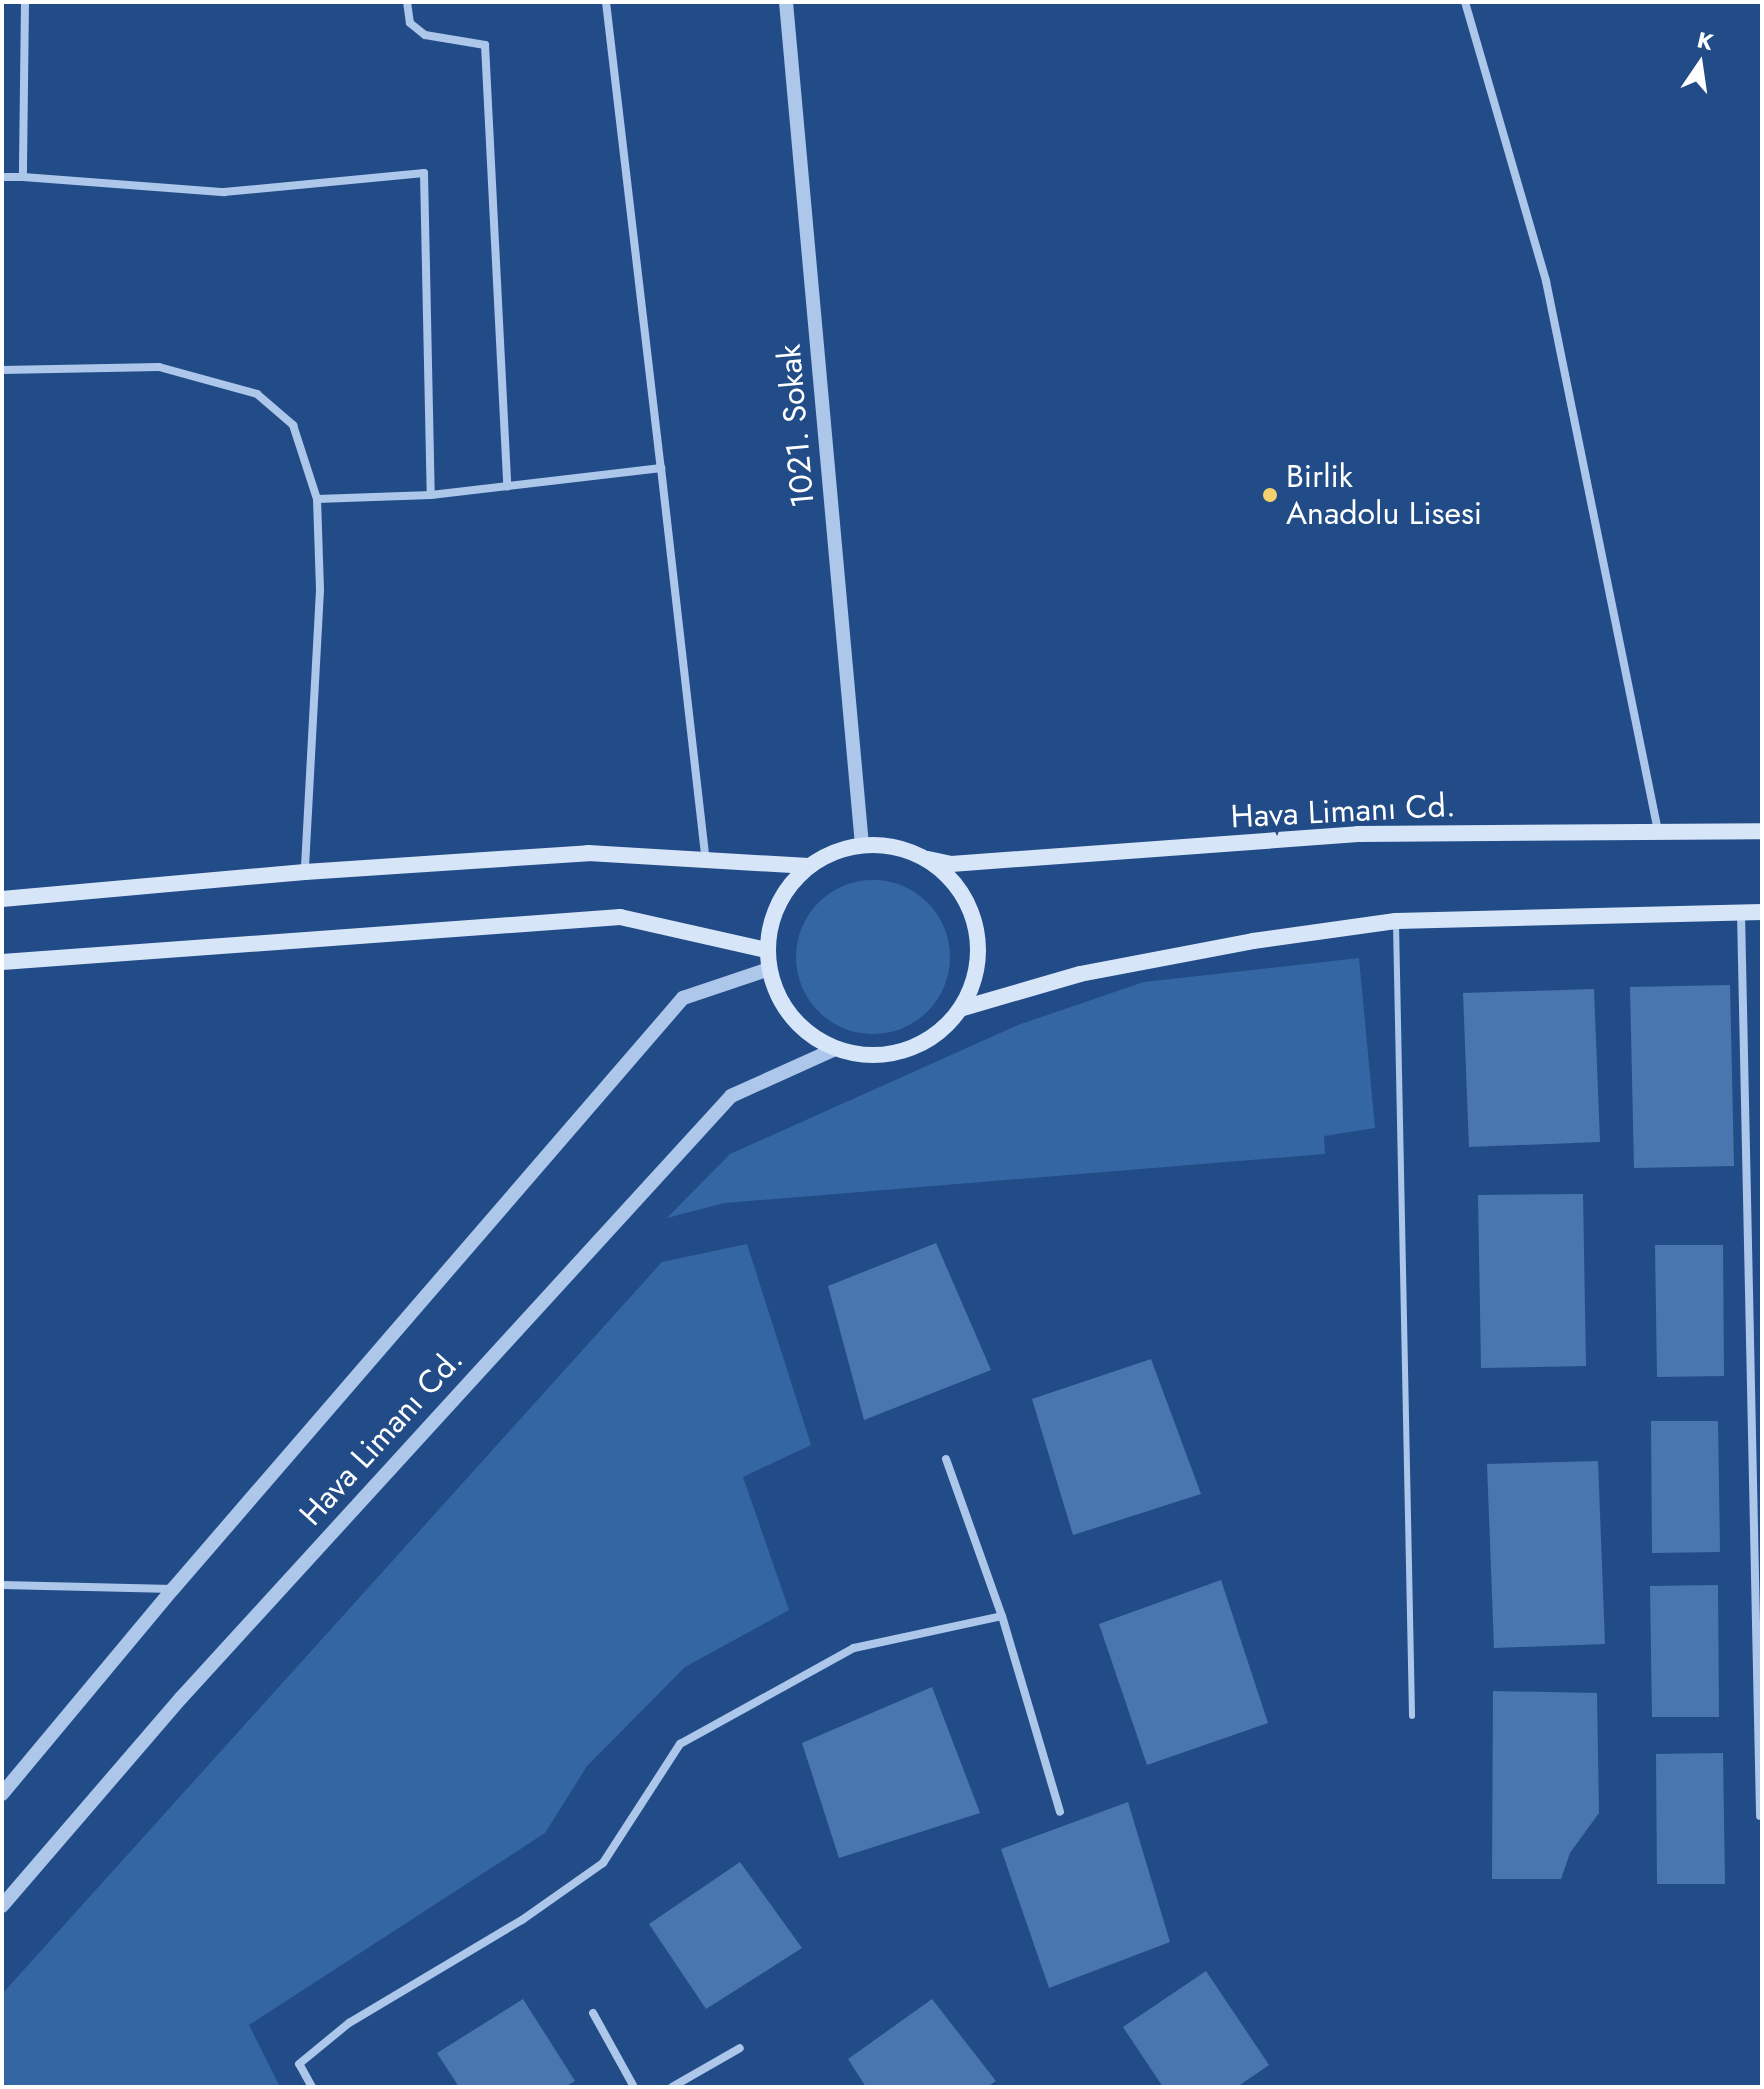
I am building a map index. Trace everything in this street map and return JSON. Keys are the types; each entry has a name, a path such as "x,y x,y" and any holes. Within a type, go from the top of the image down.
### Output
{"main road":[{"name":"Hava Limanı Cd.","path":"928,859 951,864 1358,834 1762,831"},
{"path":"862,845 896,847 928,859 954,882 966,901 980,943 977,977 963,1008 939,1035 907,1051 871,1057 835,1049 804,1031 781,1003 769,969 767,950 772,918 787,889 809,866 834,852 862,845"},
{"path":"2,899 305,872 588,853 809,866"},
{"path":"963,1008 1080,974 1253,941 1396,921 1762,912"},
{"path":"2,962 620,917 767,950"}],"street":[{"path":"23,177 25,2"},
{"path":"407,2 410,23 425,35 485,45 507,486"},
{"path":"606,2 706,861"},
{"name":"1021. Sokak","path":"786,2 862,845"},
{"path":"1465,2 1546,281 1658,831"},
{"path":"2,177 224,192 424,173 431,495"},
{"path":"2,370 159,367 257,394 293,425 317,499 320,590 305,872"},
{"path":"317,499 431,495 661,468"},
{"path":"1741,912 1760,1816"},
{"name":"Hava Limanı Cd.","path":"2,1794 173,1589 683,998 769,969"},
{"name":"Hava Limanı Cd.","path":"2,1906 181,1698 731,1096 835,1049"},
{"path":"946,1459 1002,1616 1060,1812"},
{"path":"2,1585 173,1589"},
{"path":"312,2087 299,2064 349,2023 522,1920 603,1863 680,1744 854,1648 1002,1616"},
{"path":"593,2013 634,2087"},
{"path":"672,2087 740,2048"}],"lane":[{"path":"1396,921 1412,1716"}],"shaded area":[{"path":"873,880 903,886 928,902 944,927 950,957 944,987 928,1012 903,1028 873,1034 843,1028 818,1012 802,987 796,957 802,927 818,902 843,886"},
{"path":"1359,958 1375,1128 1324,1136 1325,1154 724,1203 667,1218 730,1154 1018,1025 1144,982"},
{"path":"747,1244 811,1445 743,1477 789,1610 685,1667 587,1766 545,1833 249,2025 280,2087 2,2087 2,1994 662,1262"}],"building":[{"path":"1730,985 1734,1166 1634,1168 1630,987"},
{"path":"1594,989 1600,1142 1469,1147 1463,993"},
{"path":"1583,1194 1586,1366 1481,1368 1478,1195"},
{"path":"936,1243 991,1370 864,1420 828,1286"},
{"path":"1655,1245 1723,1245 1724,1376 1657,1377"},
{"path":"1151,1359 1201,1494 1073,1535 1032,1399"},
{"path":"1651,1421 1718,1421 1720,1552 1652,1553"},
{"path":"1598,1461 1605,1644 1494,1648 1487,1464"},
{"path":"1221,1580 1268,1723 1147,1765 1099,1624"},
{"path":"1718,1585 1719,1717 1652,1717 1650,1586"},
{"path":"932,1687 980,1813 839,1858 802,1743"},
{"path":"1493,1691 1597,1693 1599,1813 1570,1853 1561,1879 1492,1879"},
{"path":"1723,1753 1725,1884 1657,1884 1656,1754"},
{"path":"1128,1802 1170,1942 1049,1988 1001,1849"},
{"path":"740,1862 802,1948 706,2009 649,1924"},
{"path":"1206,1971 1269,2065 1237,2087 1163,2087 1123,2027"},
{"path":"523,1999 575,2081 565,2087 459,2087 437,2053"},
{"path":"932,1999 996,2081 987,2087 866,2087 848,2059"}],"place":[{"name":"Birlik Anadolu Lisesi","path":"1270,495"}]}
